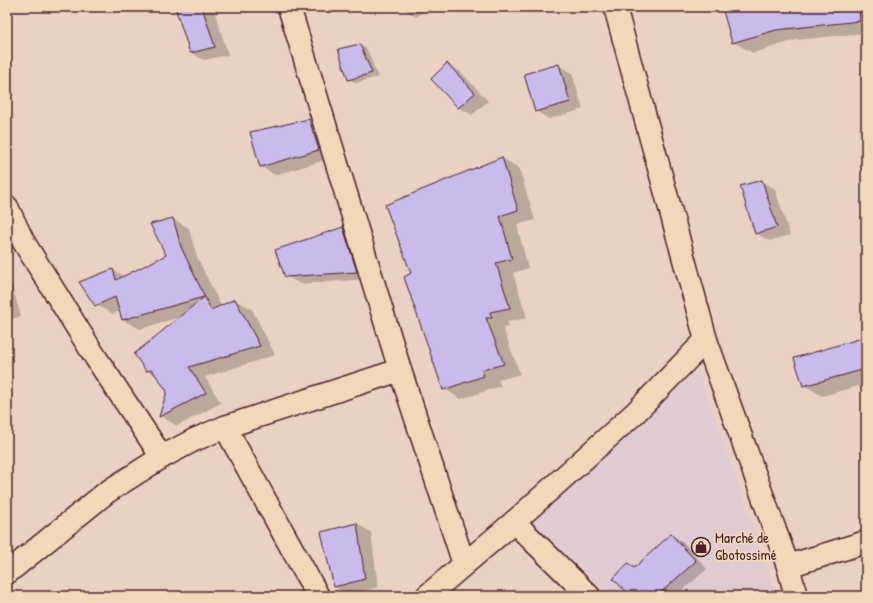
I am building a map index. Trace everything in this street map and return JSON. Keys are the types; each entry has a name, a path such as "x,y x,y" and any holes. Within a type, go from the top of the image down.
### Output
{"street":[{"path":"289,7 400,370 464,564"},
{"path":"615,7 706,340 788,566 796,596"},
{"path":"7,208 23,241 63,306 162,457"},
{"path":"427,596 514,522 636,412 706,340"},
{"path":"7,573 107,492 162,457 194,440 225,427 400,370"},
{"path":"225,427 318,596"},
{"path":"514,522 589,596"},
{"path":"788,566 866,542"}],"shaded area":[{"name":"Marché de Gbotossimé","path":"698,370 777,596 611,596 530,522"}],"building":[{"path":"175,7 202,7 215,47 190,53"},
{"path":"722,7 859,7 860,21 776,30 732,43"},
{"path":"360,44 372,73 348,80 338,49"},
{"path":"447,63 475,93 458,108 431,79"},
{"path":"559,64 570,102 535,112 524,74"},
{"path":"309,119 319,150 260,167 250,132"},
{"path":"502,157 518,210 500,216 512,259 496,263 510,308 490,312 492,318 486,318 504,364 482,370 484,376 443,390 404,277 411,273 385,205"},
{"path":"762,180 777,227 755,234 740,186"},
{"path":"173,218 181,247 211,310 235,299 260,346 189,367 206,393 159,417 167,391 152,370 146,371 134,354 204,297 122,320 115,297 95,306 79,282 113,269 116,280 166,255 150,224"},
{"path":"343,227 357,272 285,277 275,250"},
{"path":"866,337 866,369 803,386 794,358"},
{"path":"357,523 365,579 334,587 321,532"},
{"path":"671,534 696,561 657,596 631,596 613,579 628,563 634,568"}],"place":[{"name":"Marché de Gbotossimé","path":"701,547"}]}
